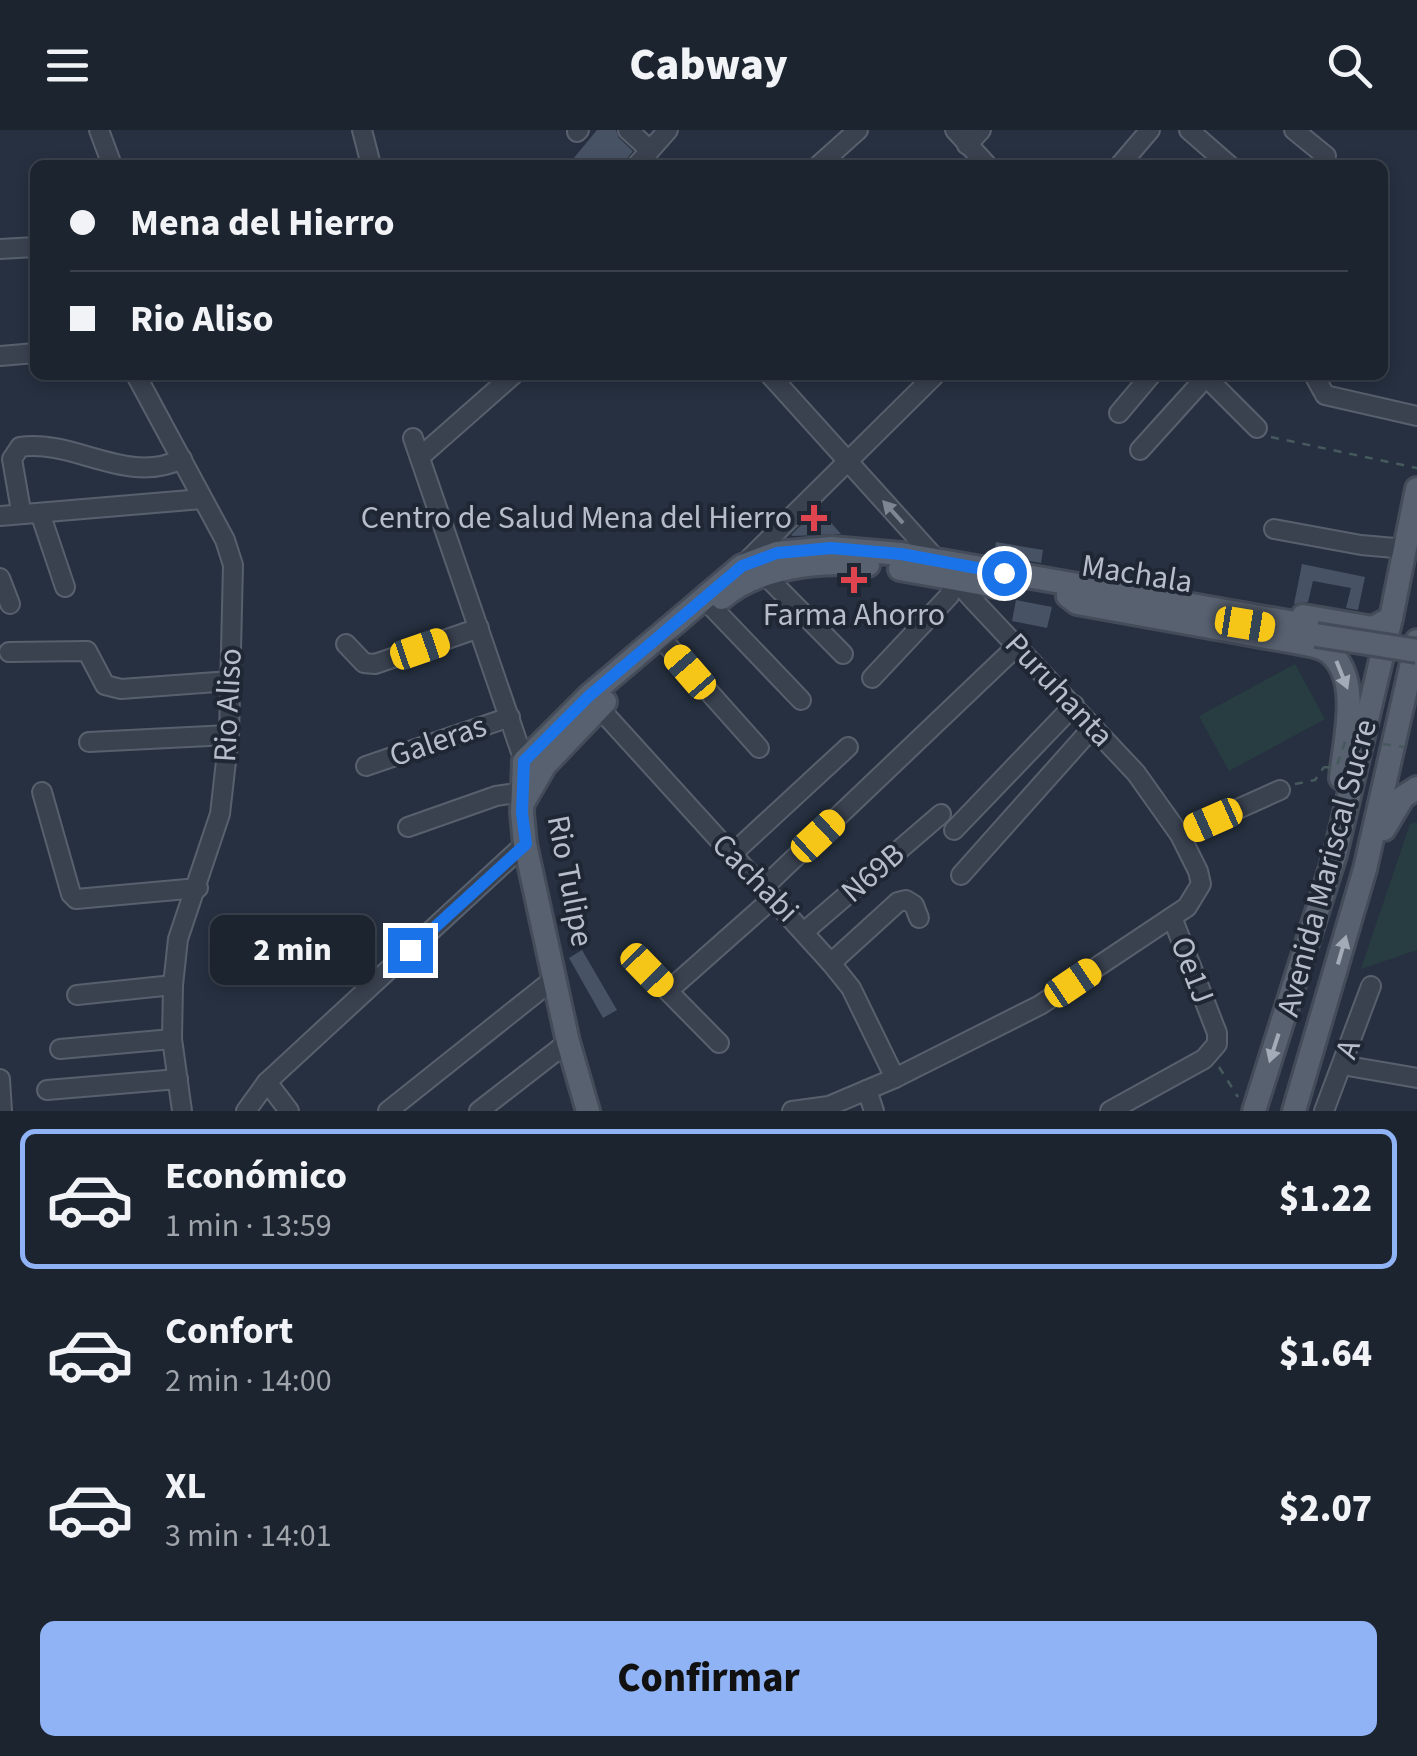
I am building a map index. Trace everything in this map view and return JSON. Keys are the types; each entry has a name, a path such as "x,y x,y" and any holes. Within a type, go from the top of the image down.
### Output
{"main road":[{"path":"1335,855 1417,489"},
{"name":"Machala","path":"524,761 777,553 831,548 939,560 1068,591 1316,631"},
{"name":"Machala","path":"523,798 594,702 752,575 796,566 852,564 957,580 1143,597 1416,650"},
{"path":"1068,591 1084,605 1300,642 1330,653 1344,676 1348,694 1335,855"},
{"path":"1143,597 1187,597 1373,628 1391,618"},
{"name":"Avenida Mariscal Sucre","path":"1294,1111 1366,869 1416,650"},
{"path":"1406,690 1410,738"},
{"name":"Rio Tulipe","path":"524,761 526,844 568,1042 588,1111"},
{"path":"1366,869 1393,810 1402,797 1417,788"},
{"name":"Avenida Mariscal Sucre","path":"1248,1107 1335,855"}],"street":[{"path":"99,130 110,160"},
{"path":"362,130 370,160"},
{"path":"628,130 650,150"},
{"path":"642,160 668,130"},
{"path":"825,160 858,130"},
{"path":"955,130 982,160"},
{"path":"968,145 981,130"},
{"path":"1124,160 1150,130"},
{"path":"1189,130 1223,160"},
{"path":"1294,130 1326,156"},
{"path":"0,250 30,247"},
{"path":"0,356 30,353"},
{"name":"Rio Aliso","path":"139,380 225,540 233,566 230,735 220,814 178,939 172,986 172,1039 182,1111"},
{"path":"420,457 507,380"},
{"name":"Puruhanta","path":"775,380 1136,773 1180,835 1198,871 1200,888 1187,906 1172,917"},
{"path":"842,654 752,575 926,380"},
{"path":"1119,413 1147,380"},
{"path":"1140,450 1201,380"},
{"path":"1209,380 1257,428"},
{"path":"1317,380 1325,395 1417,416"},
{"name":"Rio Tulipe","path":"413,438 524,761"},
{"path":"20,504 12,459 20,447 41,447 128,468 166,466 182,459"},
{"path":"0,516 202,500"},
{"path":"40,513 65,587"},
{"path":"1274,529 1361,545 1406,548"},
{"path":"0,578 10,604"},
{"path":"872,678 949,596 957,580"},
{"path":"712,607 801,700"},
{"path":"346,644 364,662 375,664 479,628"},
{"path":"668,646 758,748"},
{"path":"668,992 1017,646"},
{"path":"9,652 87,650 100,680 111,687 230,681"},
{"name":"Cachabi","path":"594,702 831,963 851,988 895,1078"},
{"path":"954,830 1074,705"},
{"name":"Galeras","path":"366,766 510,717"},
{"path":"961,875 1094,728"},
{"path":"89,742 230,735"},
{"path":"731,855 848,747"},
{"path":"1180,835 1289,786"},
{"path":"42,792 71,894 76,899 198,888"},
{"path":"408,826 496,796 523,798"},
{"name":"N69B","path":"805,931 942,814"},
{"path":"246,1111 266,1082 526,844"},
{"path":"831,963 898,902 906,900 914,906 919,918"},
{"path":"792,1111 829,1106 867,1090 1040,1005 1172,917"},
{"name":"Oe1J","path":"1172,917 1217,1044 1204,1058"},
{"path":"647,970 719,1043"},
{"path":"388,1111 555,978"},
{"path":"78,995 172,986"},
{"name":"A","path":"1324,1111 1371,986"},
{"path":"60,1048 172,1039"},
{"path":"479,1111 568,1042"},
{"path":"1110,1111 1204,1058"},
{"path":"1342,1064 1417,1078"},
{"path":"47,1090 178,1078"},
{"path":"0,1079 2,1111"},
{"path":"265,1111 266,1082"},
{"path":"266,1082 289,1111"},
{"path":"867,1090 874,1111"}],"path":[{"path":"1276,440 1417,468"},
{"path":"1289,786 1316,780 1324,767 1336,768 1346,739 1410,738"},
{"path":"1204,1058 1221,1068 1248,1107"}],"green space":[{"path":"1295,664 1325,719 1229,771 1199,716"},
{"path":"1417,822 1417,950 1361,969 1410,824"}],"building":[{"path":"597,130 616,130 633,151 626,160 572,160"},
{"name":"Centro de Salud Mena del Hierro","path":"818,508 841,534 791,535"},
{"path":"996,542 1043,550 1041,563 994,555"},
{"path":"1302,564 1365,577 1358,610 1346,608 1351,588 1313,581 1308,602 1294,604"},
{"path":"1016,600 1052,607 1047,628 1012,621"},
{"path":"582,950 617,1010 603,1018 569,958"}],"place":[{"name":"Centro de Salud Mena del Hierro","path":"814,518"},
{"name":"Farma Ahorro","path":"854,580"}],"route":[{"path":"410,950 526,844 522,825 524,761 589,696 742,566 777,553 831,548 901,554 1004,573"}]}
